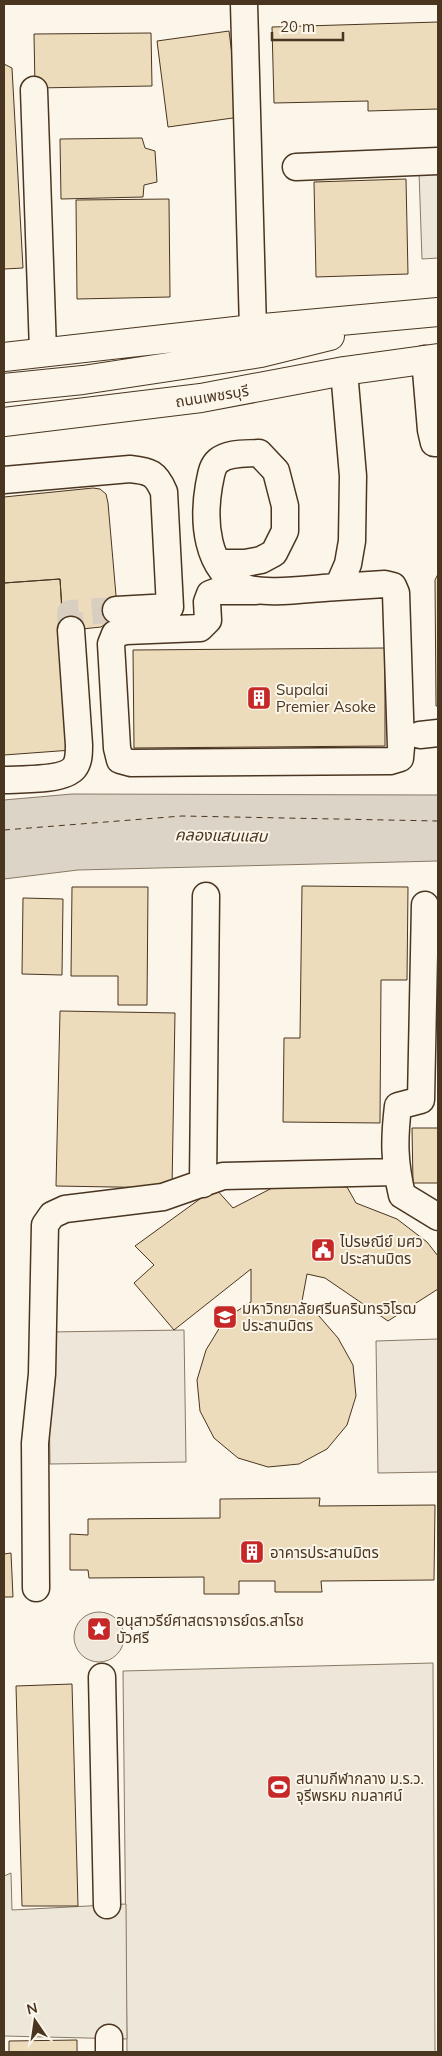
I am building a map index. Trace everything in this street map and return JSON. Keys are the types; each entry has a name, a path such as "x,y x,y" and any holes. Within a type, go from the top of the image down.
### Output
{"main road":[{"path":"4,388 83,380 257,341 425,314"},
{"path":"4,356 43,351 257,341 428,359"},
{"name":"ถนนเพชรบุรี","path":"4,422 201,398 344,371 428,359"}],"street":[{"path":"244,4 257,341"},
{"path":"34,90 43,351"},
{"path":"296,167 438,161"},
{"path":"428,359 431,430 434,443 438,443"},
{"path":"338,587 348,564 352,541 353,476 344,371"},
{"path":"4,480 130,469 146,471 158,479 164,492 170,607 116,610"},
{"path":"218,563 229,579 256,591"},
{"path":"385,584 394,586 400,758 390,761 151,763 131,763 120,760 117,748 111,644 114,634 126,631 200,628 208,620 207,602 210,594 218,591 338,587 385,584"},
{"path":"4,780 50,777 66,774 75,768 79,757 79,745 71,630"},
{"path":"203,1184 206,896"},
{"path":"425,905 421,1100 398,1106 394,1142 396,1172 402,1194 438,1217"},
{"path":"36,1588 35,1443 42,1374 45,1225 52,1215 65,1209 163,1197 222,1176 396,1172"},
{"path":"102,1677 108,1905"}],"shaded area":[{"path":"438,171 438,258 422,259 419,172"},
{"path":"184,1330 186,1462 50,1464 48,1332"},
{"path":"438,1339 438,1472 378,1473 376,1341"},
{"path":"104,1612 117,1619 123,1627 123,1647 117,1655 109,1661 94,1662 81,1655 75,1647 74,1632 81,1619 89,1613"},
{"name":"สนามกีฬากลาง ม.ร.ว. จุรีพรหม กมลาศน์","path":"433,1663 435,2052 127,2052 123,1671"},
{"path":"11,1873 12,1910 126,1904 127,2039 4,2036 4,1876"}],"water":[{"name":"คลองแสนแสบ","path":"72,794 438,795 438,861 78,870 4,879 4,800"}],"building":[{"path":"438,22 438,109 368,111 368,101 274,103 272,27"},
{"path":"229,31 240,117 168,127 157,41"},
{"path":"151,33 152,86 35,88 34,34"},
{"path":"4,64 12,68 23,268 4,269"},
{"path":"142,138 145,148 155,151 157,182 144,185 143,197 61,199 60,139"},
{"path":"406,179 408,274 316,277 314,182"},
{"path":"169,199 170,297 77,299 76,200"},
{"path":"93,488 100,489 106,494 108,503 117,607 111,620 101,627 63,631 60,579 4,583 4,497"},
{"path":"438,574 438,706 436,706 435,580"},
{"path":"60,579 72,750 4,755 4,583"},
{"name":"Supalai Premier Asoke","path":"385,648 385,746 134,748 133,650"},
{"path":"302,886 408,887 407,980 381,980 380,1123 283,1122 284,1038 300,1038"},
{"path":"72,887 148,887 147,1005 118,1005 118,976 71,976"},
{"path":"23,898 63,899 62,975 22,974"},
{"path":"60,1011 175,1013 172,1188 56,1186"},
{"path":"412,1128 438,1128 438,1183 413,1183"},
{"path":"276,1186 347,1187 356,1203 397,1219 427,1242 438,1256 438,1289 388,1321 325,1278 307,1274 302,1301 319,1316 338,1338 353,1365 356,1396 347,1425 327,1449 299,1464 268,1467 238,1458 214,1438 200,1411 197,1380 206,1350 220,1327 234,1313 251,1302 251,1269 174,1330 134,1283 154,1265 135,1246 215,1188 233,1208"},
{"name":"อาคารประสานมิตร","path":"320,1498 319,1506 435,1505 434,1580 321,1581 322,1592 275,1592 275,1581 239,1581 239,1594 204,1594 204,1577 89,1578 88,1570 70,1570 70,1534 88,1535 88,1519 220,1518 220,1499"},
{"path":"11,1553 13,1597 4,1597 4,1554"},
{"path":"72,1684 78,1906 22,1906 16,1686"},
{"path":"77,2040 77,2052 9,2052 9,2041"}],"ferry route":[{"path":"4,830 182,816 438,821"}],"tunnel":[{"path":"71,630 70,613 116,610"}],"place":[{"name":"Supalai Premier Asoke","path":"259,698"},
{"name":"ไปรษณีย์ มศว ประสานมิตร","path":"323,1250"},
{"name":"มหาวิทยาลัยศรีนครินทรวิโรฒ ประสานมิตร","path":"225,1317"},
{"name":"อาคารประสานมิตร","path":"252,1552"},
{"name":"อนุสาวรีย์ศาสตราจารย์ดร.สาโรช บัวศรี","path":"99,1629"},
{"name":"สนามกีฬากลาง ม.ร.ว. จุรีพรหม กมลาศน์","path":"279,1787"}]}
